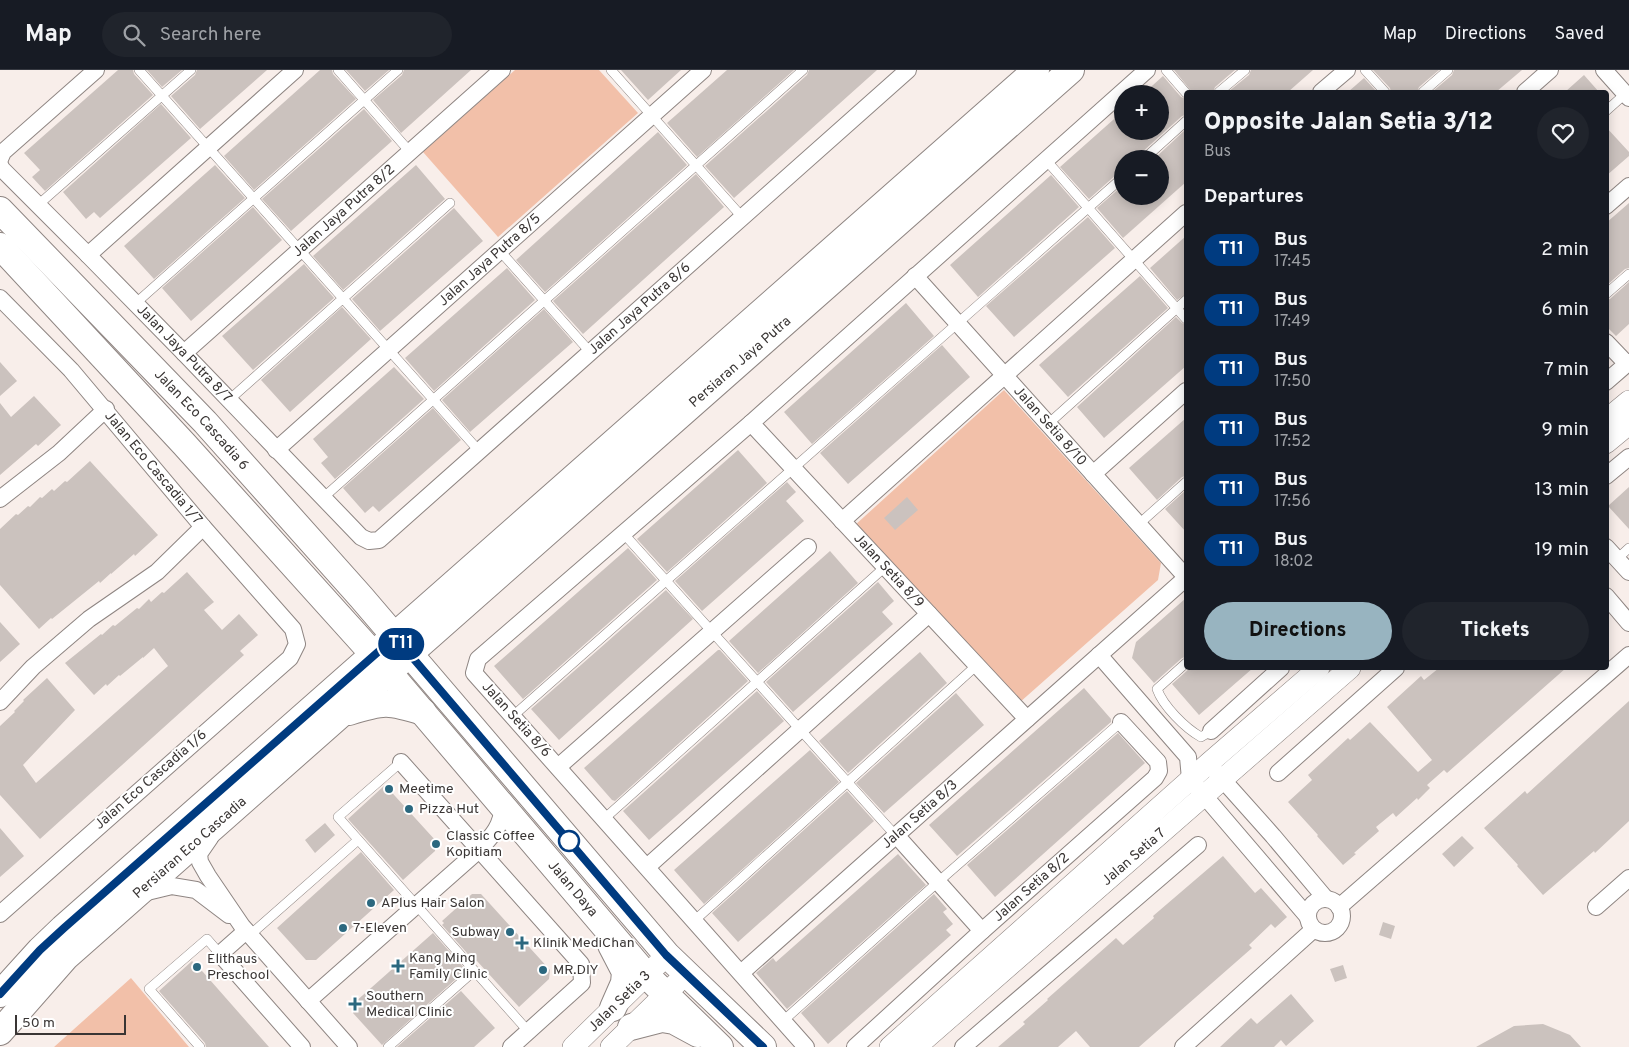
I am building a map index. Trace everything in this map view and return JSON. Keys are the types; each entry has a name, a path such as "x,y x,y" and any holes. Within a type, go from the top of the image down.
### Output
{"main road":[{"name":"Persiaran Jaya Putra","path":"448,606 1036,70"},
{"name":"Persiaran Jaya Putra","path":"382,664 1071,70"},
{"name":"Jalan Eco Cascadia 6","path":"0,210 205,422 402,645"},
{"name":"Jalan Eco Cascadia 6","path":"0,246 177,436 382,664"},
{"path":"360,597 393,612 448,606 433,658 433,669 442,692"},
{"path":"340,618 352,646 351,662 342,684"},
{"name":"Jalan Daya","path":"402,645 666,955 763,1047"},
{"name":"Jalan Daya","path":"382,664 646,975 716,1044"},
{"name":"Persiaran Eco Cascadia","path":"0,994 40,950 342,684 382,664"},
{"name":"Persiaran Eco Cascadia","path":"0,1032 66,957 340,715 382,664"},
{"path":"340,715 386,702 423,712"},
{"path":"601,922 624,972 624,983 612,1008"},
{"path":"631,1027 662,1018 674,1021 716,1044"}],"street":[{"path":"0,159 3,152 96,70"},
{"path":"88,254 295,70"},
{"name":"Jalan Jaya Putra 8/2","path":"184,353 502,70"},
{"name":"Jalan Jaya Putra 8/5","path":"276,450 703,70"},
{"name":"Jalan Jaya Putra 8/6","path":"370,541 379,540 480,452 908,70"},
{"name":"Jalan Setia 8/6","path":"806,1047 474,673 478,659 751,423 1147,70"},
{"path":"1323,90 1347,70"},
{"path":"1527,90 1550,70"},
{"path":"1604,70 1627,96"},
{"name":"Jalan Jaya Putra 8/7","path":"0,165 361,537 370,541"},
{"path":"1609,203 1629,186"},
{"path":"842,521 1184,215"},
{"name":"Jalan Setia 8/10","path":"915,276 1184,576"},
{"name":"Jalan Eco Cascadia 1/7","path":"1,301 71,370 106,410 203,527 293,629 298,644"},
{"path":"1609,345 1628,363 1609,379"},
{"path":"1093,474 1184,394"},
{"path":"1609,418 1629,401"},
{"path":"0,499 59,453 106,410"},
{"name":"Jalan Setia 8/9","path":"751,423 1027,719"},
{"path":"1609,441 1629,424"},
{"path":"1609,474 1629,457"},
{"path":"0,702 32,667 89,620 157,572 203,527"},
{"path":"558,767 808,547"},
{"path":"1617,551 1629,572"},
{"name":"Jalan Setia 8/3","path":"741,973 1184,580"},
{"path":"1609,600 1629,623"},
{"path":"647,867 929,614"},
{"name":"Jalan Eco Cascadia 1/6","path":"0,914 290,658 298,644"},
{"path":"1099,655 1188,757 1208,763 1333,903 1342,917 1338,927 1329,932 1319,931 1311,923 1190,779 1188,757"},
{"path":"1183,1047 1311,923 1311,906 1315,902 1333,903 1629,655"},
{"path":"1211,731 1279,670"},
{"name":"Jalan Setia 7","path":"890,1047 1208,763 1317,670"},
{"name":"Jalan Setia 7","path":"916,1047 1348,670"},
{"path":"1278,773 1394,670"},
{"name":"Jalan Setia 8/2","path":"855,1047 982,931 1155,778 1159,771 1158,762 1121,722"},
{"path":"401,762 581,964 582,983 510,1047"},
{"path":"308,1001 479,850 496,832 502,818 502,806"},
{"path":"1233,828 1251,811"},
{"path":"220,821 199,854 200,862 246,930 349,1047"},
{"path":"479,850 505,838 517,834 527,834"},
{"path":"896,836 982,931"},
{"path":"963,1047 1198,845"},
{"path":"130,869 169,853 189,859 208,876"},
{"path":"1596,908 1629,878"},
{"path":"138,894 172,886 196,890 246,930"},
{"path":"246,930 220,954 302,1047"},
{"name":"Jalan Setia 3","path":"573,1047 666,955"},
{"name":"Jalan Setia 3","path":"611,1047 686,974"}],"lane":[{"path":"140,70 480,452"},
{"path":"38,205 191,70"},
{"path":"338,70 410,152"},
{"path":"136,303 398,70"},
{"path":"611,70 743,218"},
{"path":"324,497 803,70"},
{"path":"1166,70 1184,91"},
{"path":"1221,90 1244,70"},
{"path":"1365,70 1383,90"},
{"path":"1424,90 1448,70"},
{"path":"1609,109 1627,96"},
{"path":"1154,150 1184,124"},
{"path":"1046,160 1184,317"},
{"path":"513,716 1114,185"},
{"path":"229,400 450,204"},
{"path":"500,251 591,352"},
{"path":"1609,291 1629,274"},
{"path":"1048,424 1184,302"},
{"path":"1138,524 1184,484"},
{"path":"624,534 896,836"},
{"path":"604,819 885,567"},
{"path":"694,920 976,665"},
{"path":"1184,665 1156,689 1160,698 1192,732 1201,737 1211,731"},
{"path":"783,1021 1121,722"},
{"path":"401,762 338,817 528,1031"},
{"path":"246,930 358,840"},
{"path":"200,1047 149,989 207,939 220,954"},
{"path":"388,1047 474,971"}],"shaded area":[{"path":"515,70 599,70 638,113 498,237 423,152"},
{"path":"1004,390 1161,563 1158,580 1019,703 854,526"},
{"path":"131,978 189,1047 54,1047"}],"building":[{"path":"118,70 133,70 134,74 153,95 45,191 32,177 40,170 24,153"},
{"path":"147,70 182,70 162,87"},
{"path":"197,70 267,70 200,129 171,96 195,75"},
{"path":"320,70 332,70 333,74 356,99 254,190 224,156"},
{"path":"346,70 389,70 365,91"},
{"path":"404,70 471,70 401,133 373,100 402,75"},
{"path":"621,70 681,70 648,100"},
{"path":"727,70 794,70 697,157 667,123"},
{"path":"809,70 877,70 734,198 705,166 807,75"},
{"path":"1174,70 1235,70 1214,90 1190,90"},
{"path":"1251,70 1313,70 1290,90 1230,90 1249,75"},
{"path":"1373,70 1439,70 1418,90 1390,90"},
{"path":"1454,70 1522,70 1498,90 1434,90 1452,75"},
{"path":"1584,75 1597,90 1567,90"},
{"path":"1163,76 1184,98 1184,116 1169,128 1169,85 1153,85"},
{"path":"1364,78 1375,90 1350,90"},
{"path":"161,104 191,138 100,218 94,212 86,219 63,192"},
{"path":"364,109 392,141 291,231 262,199"},
{"path":"1114,119 1114,140 1155,140 1144,150 1114,150 1114,177 1089,199 1060,167"},
{"path":"1609,130 1629,152 1629,156 1609,173"},
{"path":"1184,131 1184,184 1169,197 1169,150 1164,150"},
{"path":"658,132 687,165 545,292 516,260"},
{"path":"215,165 245,198 154,279 124,246"},
{"path":"416,165 445,199 343,290 313,256"},
{"path":"696,174 724,207 583,334 553,301"},
{"path":"1051,175 1079,207 978,297 950,265"},
{"path":"1114,193 1114,205 1160,205 1123,238 1097,208"},
{"path":"1629,203 1629,268 1625,269 1609,283 1609,220"},
{"path":"253,207 282,240 191,321 162,288"},
{"path":"454,208 483,241 380,331 352,299"},
{"path":"1088,217 1115,248 1014,337 986,306"},
{"path":"1184,238 1184,295 1177,300 1150,268"},
{"path":"304,264 334,298 253,370 222,336"},
{"path":"507,268 535,300 434,391 405,358"},
{"path":"1140,276 1168,308 1068,397 1039,365"},
{"path":"1629,282 1629,324 1616,336 1609,329 1610,299"},
{"path":"906,303 934,336 812,444 784,412"},
{"path":"342,307 371,339 290,412 261,380"},
{"path":"544,309 573,342 470,432 442,400"},
{"path":"1176,317 1184,324 1184,368 1104,438 1077,407"},
{"path":"942,345 970,377 848,484 820,453"},
{"path":"0,362 17,381 0,396"},
{"path":"394,367 424,399 335,479 321,463 328,457 313,439"},
{"path":"34,396 61,425 38,446 36,444 0,475 0,403 11,417"},
{"path":"433,408 461,440 379,512 373,506 365,513 343,488"},
{"path":"1184,420 1184,476 1157,500 1129,468"},
{"path":"738,450 767,483 667,572 637,539"},
{"path":"90,461 158,535 135,556 134,554 100,583 99,581 39,629 0,585 0,529 16,514 18,515 28,506 30,507 40,497 42,498 52,489 54,491 65,481 67,482"},
{"path":"787,482 796,492 786,501 804,521 702,611 675,581"},
{"path":"1629,487 1629,529 1609,507"},
{"path":"1184,492 1184,530 1165,509"},
{"path":"907,497 918,510 895,530 884,518"},
{"path":"628,548 657,580 523,699 494,666"},
{"path":"830,551 858,583 758,673 729,641"},
{"path":"187,572 214,602 204,610 222,630 239,614 258,635 240,651 244,655 40,839 0,795 0,726 15,712 23,700 47,678 75,710 23,765 36,783 168,666 154,648 94,695 65,663 113,625 115,626 137,608 139,609 149,599 151,602 162,592 164,593"},
{"path":"878,582 894,601 882,612 893,624 793,712 766,682"},
{"path":"666,590 693,619 559,740 531,709"},
{"path":"1184,600 1184,658 1154,683 1132,658 1136,642"},
{"path":"0,622 20,644 0,662"},
{"path":"718,650 748,681 615,801 612,800 584,768"},
{"path":"920,652 947,683 848,773 819,741"},
{"path":"1188,670 1251,670 1199,715 1172,684"},
{"path":"1436,670 1564,670 1447,773 1444,770 1427,785 1430,788 1418,800 1417,798 1396,817 1393,813 1376,827 1379,831 1343,865 1288,802 1312,780 1308,775 1348,738 1350,740 1370,722 1418,772 1432,760 1387,707 1421,676 1424,680"},
{"path":"1084,688 1111,719 1111,722 957,856 929,825"},
{"path":"757,691 784,721 649,840 623,811"},
{"path":"956,693 984,725 884,813 856,783"},
{"path":"1629,701 1629,821 1595,853 1594,851 1543,895 1484,828 1525,791 1527,794"},
{"path":"1118,733 1145,763 995,897 967,865"},
{"path":"810,750 839,782 704,904 674,870"},
{"path":"385,785 436,841 435,851 403,880 348,819"},
{"path":"847,791 874,821 738,942 712,913"},
{"path":"325,823 335,835 315,853 305,840"},
{"path":"0,828 24,856 0,877"},
{"path":"1462,836 1474,848 1454,867 1442,854"},
{"path":"361,852 394,890 316,960 306,960 277,928"},
{"path":"898,854 926,885 787,1009 756,973 773,958 776,962"},
{"path":"1223,856 1255,893 1261,888 1287,917 1275,928 1271,924 1249,945 1252,948 1139,1047 1090,1047 1076,1031 1058,1047 998,1047 1025,1024 1023,1022 1047,999 1116,938 1123,945 1154,918 1153,916"},
{"path":"472,894 481,894 550,970 549,979 519,1007 442,925 444,923 442,921"},
{"path":"934,894 947,909 943,912 953,924 946,930 951,935 828,1044 801,1013"},
{"path":"1383,922 1395,926 1391,939 1379,935"},
{"path":"433,933 466,970 382,1045 353,1013 354,1003"},
{"path":"192,961 269,1047 206,1047 205,1043 159,991"},
{"path":"1343,965 1347,978 1335,982 1330,969"},
{"path":"461,991 495,1028 474,1047 397,1047"},
{"path":"1291,994 1314,1021 1286,1046 1281,1040 1274,1047 1220,1047 1251,1018 1257,1024"},
{"path":"1543,1024 1570,1035 1581,1047 1476,1047 1514,1026"}],"bus line":[{"name":"T11","path":"0,994 40,950 64,928 395,637 666,955 763,1047"}],"place":[{"name":"Meetime","path":"389,789"},
{"name":"Pizza Hut","path":"409,809"},
{"name":"Classic Coffee Kopitiam","path":"436,844"},
{"name":"APlus Hair Salon","path":"371,903"},
{"name":"7-Eleven","path":"343,928"},
{"name":"Subway","path":"510,932"},
{"name":"Klinik MediChan","path":"522,943"},
{"name":"Kang Ming Family Clinic","path":"398,966"},
{"name":"Elithaus Preschool","path":"197,967"},
{"name":"MR.DIY","path":"543,970"},
{"name":"Southern Medical Clinic","path":"355,1004"}]}
